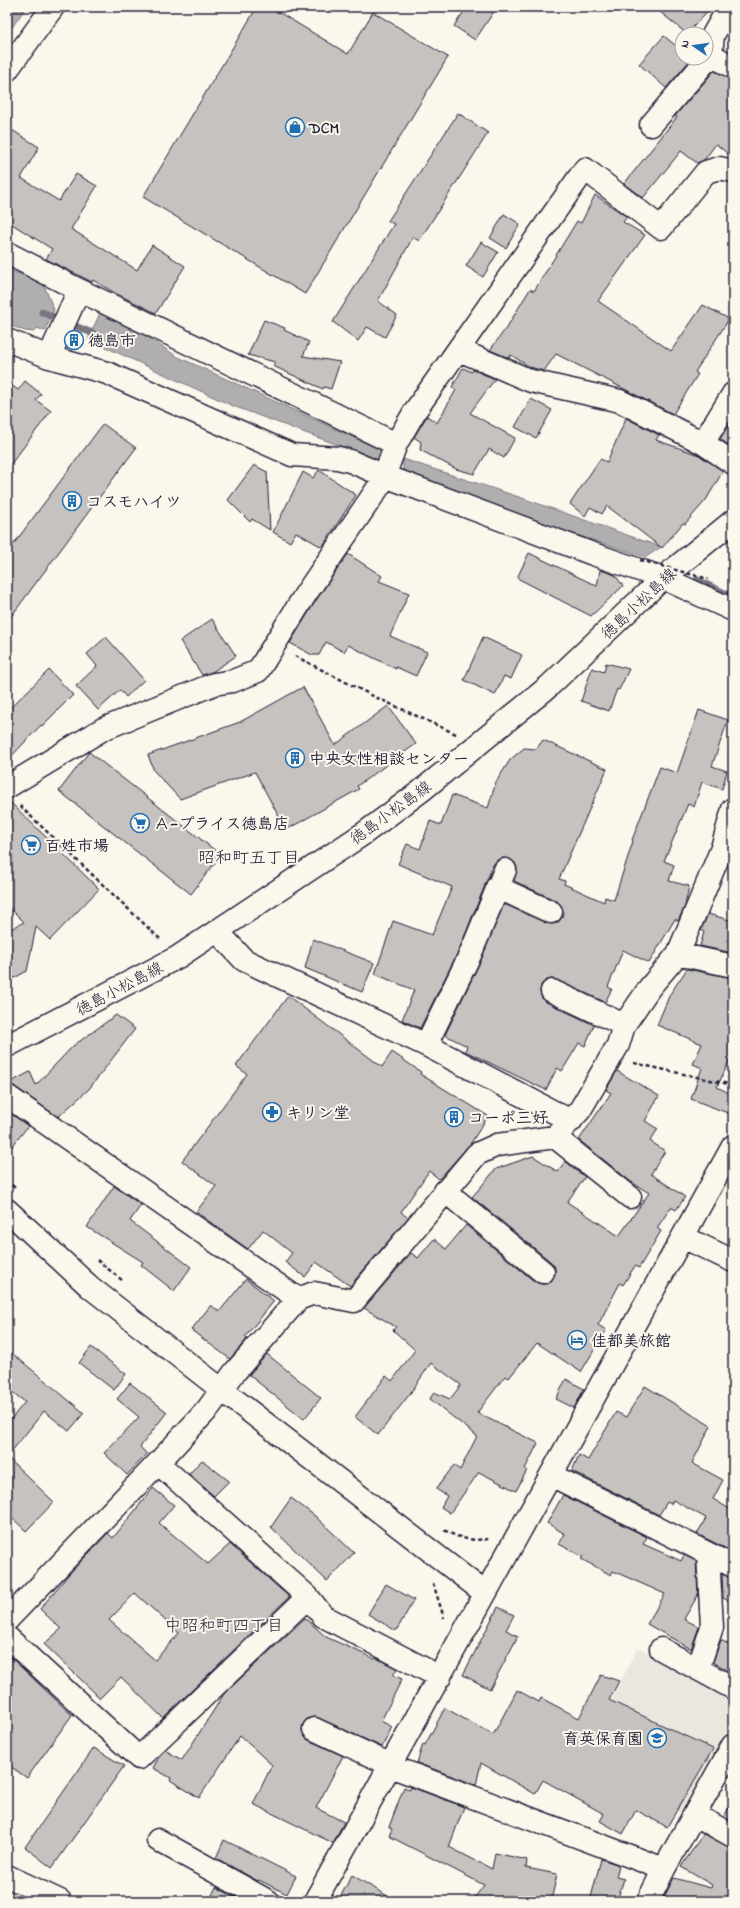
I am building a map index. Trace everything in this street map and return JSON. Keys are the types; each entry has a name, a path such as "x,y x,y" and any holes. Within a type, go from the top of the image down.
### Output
{"street":[{"path":"7,70 53,7"},
{"path":"714,33 729,7"},
{"path":"714,56 733,67"},
{"path":"651,125 701,66"},
{"path":"13,796 103,729 214,684 233,681 258,671 275,646 276,639 391,459 415,411 585,169 661,228 706,172 719,168 733,171"},
{"path":"7,253 75,298 391,459 593,554 663,578 733,610"},
{"path":"49,357 75,298"},
{"path":"7,340 49,357 107,373 292,455 338,458 350,461 391,459"},
{"path":"459,350 531,381 620,401 703,443 733,463"},
{"path":"703,443 733,394"},
{"name":"徳島小松島線","path":"7,1046 178,956 217,932 363,834 421,791 548,687 663,578 733,521"},
{"path":"7,1620 207,1410 234,1373 298,1300 314,1293 354,1302 477,1154 497,1145 555,1137 571,1121 580,1110 618,1045 624,1025 650,987 678,954 727,850 733,809"},
{"path":"426,1045 470,955 501,879 551,912"},
{"path":"217,932 244,960 426,1045 571,1121"},
{"path":"678,954 733,966"},
{"path":"552,992 624,1025"},
{"path":"7,1096 298,1300"},
{"path":"555,1137 630,1197"},
{"path":"315,1901 733,1146"},
{"path":"446,1191 543,1272"},
{"path":"7,1210 90,1287 486,1593"},
{"path":"683,1237 733,1261"},
{"path":"158,1463 308,1597 323,1616 440,1677"},
{"path":"551,1476 733,1566"},
{"path":"698,1669 712,1627 708,1554"},
{"path":"7,1637 139,1758 308,1597"},
{"path":"661,1649 733,1688"},
{"path":"314,1729 390,1766 664,1869"},
{"path":"648,1901 664,1869 696,1814 733,1745"},
{"path":"696,1814 733,1836"},
{"path":"158,1840 268,1901"},
{"path":"7,1876 60,1901"}],"path":[{"path":"640,560 708,579"},
{"path":"275,646 371,695 478,744"},
{"path":"13,796 178,956"},
{"path":"611,1057 660,1070 733,1085"},
{"path":"7,1180 18,1190"},
{"path":"93,1256 124,1281"},
{"path":"439,1527 456,1537 473,1541 495,1538 520,1529"},
{"path":"431,1581 439,1599 445,1620"}],"shaded area":[{"path":"7,7 26,7 7,35"},
{"path":"7,269 43,283 54,310 45,331 37,328 34,332 25,331 7,324"},
{"path":"100,313 148,337 176,356 385,452 381,461 233,406 88,339"},
{"path":"403,459 522,498 661,547 646,557 469,501 403,474"},
{"name":"育英保育園","path":"638,1647 733,1697 733,1720 682,1813 582,1757"}],"building":[{"name":"DCM","path":"257,7 270,7 348,54 373,12 448,57 305,294 143,197"},
{"path":"467,7 497,7 475,40 454,26"},
{"path":"654,7 711,7 694,26 677,26"},
{"path":"664,36 674,44 674,66 685,66 666,88 639,64"},
{"path":"714,71 733,79 733,158 716,144 704,160 697,163 681,151 643,198 624,184 677,117 675,116"},
{"path":"458,113 488,133 419,241 413,237 378,301 397,315 385,337 367,327 358,341 333,322 394,224 388,221"},
{"path":"7,127 39,147 21,178 59,201 76,174 97,186 71,229 137,270 152,245 185,266 156,313 115,293 93,280 92,282 46,259 52,249 7,221"},
{"path":"595,195 627,217 623,222 645,235 598,301 671,351 703,305 729,319 695,372 698,374 673,414 556,354 544,371 530,367 511,355 509,358 490,350 507,327 530,289 534,291 577,221 581,223"},
{"path":"504,214 520,224 506,248 490,238"},
{"path":"481,242 498,252 483,277 466,266"},
{"path":"264,320 285,328 284,330 309,342 303,356 340,362 331,389 324,387 323,389 273,366 275,362 248,355"},
{"path":"463,368 472,372 473,370 495,379 470,413 515,438 504,458 489,449 474,474 456,469 420,450 421,442 414,437 427,416 437,423 456,390 452,387"},
{"path":"25,381 41,394 36,400 51,411 7,469 7,382 18,390"},
{"path":"531,399 552,410 536,438 515,427"},
{"path":"626,418 659,435 656,440 699,455 723,471 706,500 685,524 683,523 662,548 607,506 602,514 590,507 585,516 570,504 600,459 607,462"},
{"path":"733,418 733,448 720,439"},
{"name":"コスモハイツ","path":"103,424 136,448 7,622 7,553"},
{"path":"254,465 267,472 270,530 252,519 250,522 228,500"},
{"path":"319,470 356,495 322,547 296,532 290,542 273,532 303,472 313,478"},
{"path":"529,553 597,586 600,570 615,575 623,586 591,616 517,578"},
{"path":"348,554 382,576 379,581 409,593 390,636 427,652 416,676 396,667 396,669 348,645 344,652 326,642 319,655 312,655 290,643 315,602"},
{"path":"212,619 236,656 212,672 202,675 180,641"},
{"path":"106,637 144,680 126,697 120,690 98,710 76,686 97,666 87,654"},
{"path":"483,637 522,655 511,679 504,676 495,695 464,680"},
{"path":"606,663 629,669 619,690 617,689 609,711 581,701 592,668 604,672"},
{"path":"49,670 73,695 42,726 41,725 7,761 7,711"},
{"path":"303,687 335,745 388,706 416,744 357,786 359,789 286,830 255,772 180,799 154,771 148,755 240,722"},
{"path":"699,710 728,720 712,766 727,771 722,789 702,782 694,807 688,804 664,861 674,865 669,881 689,886 685,906 678,921 675,919 649,963 623,950 608,987 612,989 605,1002 557,980 551,979 545,981 541,985 540,992 542,998 546,1002 594,1025 585,1046 579,1043 562,1071 557,1068 546,1090 465,1051 467,1046 445,1035 481,960 504,904 546,923 553,924 558,922 562,917 563,910 557,901 514,881 517,868 515,863 510,859 503,858 497,860 493,865 459,950 420,1028 402,1020 414,990 375,974 393,921 432,935 452,887 398,864 407,844 420,849 430,821 441,825 452,795 488,808 496,782 510,760 524,748 536,749 543,740 607,769 559,879 565,881 564,884 604,902 605,897 614,900 633,841 632,840 660,767 677,773"},
{"name":"Ａ−プライス徳島店","path":"89,752 221,855 191,894 59,791"},
{"name":"百姓市場","path":"7,799 99,889 50,940 36,927 27,971 7,982 7,931 24,922 7,905"},
{"path":"708,914 733,921 733,953 700,946 704,932 701,930"},
{"path":"313,939 374,963 362,992 305,968"},
{"path":"687,969 733,978 733,1053 717,1087 733,1095 733,1115 691,1099 702,1068 693,1064 702,1044 657,1025 670,994"},
{"path":"288,996 382,1067 392,1052 421,1072 420,1074 488,1116 471,1143 439,1179 429,1171 401,1212 408,1218 350,1286 316,1262 305,1277 285,1262 292,1253 263,1230 248,1249 196,1212 216,1186 182,1161 247,1074 236,1066"},
{"path":"116,1015 135,1029 89,1089 58,1117 14,1086 7,1084 30,1072 36,1085 73,1046"},
{"path":"617,1071 659,1096 645,1121 658,1129 650,1141 665,1151 651,1174 685,1197 676,1210 671,1207 657,1228 661,1231 639,1268 635,1266 623,1285 620,1283 598,1325 606,1330 581,1372 537,1343 509,1378 505,1376 477,1413 538,1443 525,1469 527,1470 516,1491 479,1472 450,1513 441,1507 447,1496 436,1489 454,1465 460,1470 477,1436 430,1399 434,1392 450,1399 461,1385 431,1363 409,1395 378,1435 355,1417 386,1376 392,1381 415,1350 393,1330 396,1327 364,1308 411,1253 418,1258 434,1239 446,1249 466,1225 535,1282 548,1284 555,1274 555,1267 551,1262 472,1197 496,1169 533,1156 558,1172 565,1161 585,1177 567,1202 619,1236 649,1193 630,1181 579,1140 611,1093 606,1090"},
{"path":"7,1111 28,1126 7,1153"},
{"path":"114,1186 141,1205 130,1221 191,1267 174,1291 141,1265 143,1262 87,1227"},
{"path":"246,1279 274,1301 245,1337 247,1339 230,1359 191,1330 211,1305 219,1312"},
{"path":"91,1347 126,1374 114,1390 79,1363"},
{"path":"7,1349 84,1413 69,1431 44,1411 7,1457 7,1424 25,1402 7,1388"},
{"path":"267,1354 321,1398 304,1419 249,1375"},
{"path":"566,1379 584,1389 574,1408 556,1399"},
{"path":"130,1383 167,1412 140,1447 147,1454 127,1475 104,1453 139,1417 117,1399"},
{"path":"645,1386 711,1426 692,1463 723,1480 713,1499 733,1511 733,1552 697,1534 706,1518 673,1500 671,1504 667,1502 659,1515 572,1471 579,1455 588,1460 616,1412 626,1417"},
{"path":"7,1457 54,1502 26,1531 7,1513"},
{"path":"202,1460 229,1481 214,1496 189,1474"},
{"path":"153,1488 174,1505 159,1523 208,1564 230,1544 289,1597 163,1718 121,1677 100,1698 44,1644 61,1629 40,1609 69,1574 108,1533 113,1538","holes":["135,1593 179,1633 155,1660 109,1620"]},
{"path":"563,1495 647,1537 643,1544 681,1561 684,1555 696,1561 698,1595 684,1619 699,1627 691,1649 647,1624 665,1594 613,1571 611,1575 581,1559 583,1557 559,1544 565,1534 547,1523"},
{"path":"291,1498 315,1516 354,1553 327,1581 271,1527"},
{"path":"722,1574 733,1578 733,1603 723,1598"},
{"path":"386,1584 414,1600 396,1631 368,1614"},
{"path":"498,1607 514,1615 506,1630 518,1636 490,1689 463,1675"},
{"path":"305,1618 326,1637 375,1659 376,1658 397,1669 393,1675 402,1679 381,1721 392,1727 382,1747 319,1718 313,1717 307,1719 303,1724 302,1730 304,1736 308,1740 343,1756 316,1808 344,1822 333,1843 253,1804 272,1765 240,1736 199,1798 170,1780 171,1778 153,1768 160,1755 165,1750 182,1760 224,1694"},
{"path":"721,1640 733,1647 733,1673 713,1662"},
{"path":"7,1654 72,1715 27,1778 7,1764"},
{"path":"601,1675 619,1681 609,1700 713,1749 667,1827 636,1810 623,1834 600,1821 604,1814 543,1780 535,1794 481,1763 476,1785 417,1763 423,1744 425,1745 445,1708 493,1735 517,1690 539,1702 541,1698 579,1718"},
{"path":"94,1748 124,1766 52,1868 25,1847"},
{"path":"404,1787 410,1790 411,1787 464,1807 449,1847 492,1869 495,1853 527,1860 526,1868 557,1874 551,1901 472,1901 484,1885 389,1836 392,1829 389,1827"},
{"path":"733,1799 733,1822 724,1817"},
{"path":"703,1834 733,1848 733,1901 662,1901 674,1878 711,1888 712,1885 681,1867"},
{"path":"224,1840 296,1876 287,1894 259,1880 258,1881 216,1858"},
{"path":"601,1859 619,1865 616,1877 624,1879 617,1901 590,1901"},
{"path":"352,1875 396,1901 338,1901"},
{"path":"216,1887 242,1901 209,1901"}],"waterway":[{"path":"42,312 99,336"},
{"path":"697,580 733,597"}],"place":[{"name":"DCM","path":"295,127"},
{"name":"徳島市","path":"74,340"},
{"name":"コスモハイツ","path":"72,501"},
{"name":"中央女性相談センター","path":"295,758"},
{"name":"Ａ−プライス徳島店","path":"140,823"},
{"name":"百姓市場","path":"31,845"},
{"name":"キリン堂","path":"272,1112"},
{"name":"コーポ三好","path":"454,1117"},
{"name":"佳都美旅館","path":"577,1340"},
{"name":"育英保育園","path":"657,1738"}],"district":[{"name":"昭和町五丁目","path":"249,857"},
{"name":"中昭和町四丁目","path":"224,1625"}]}
